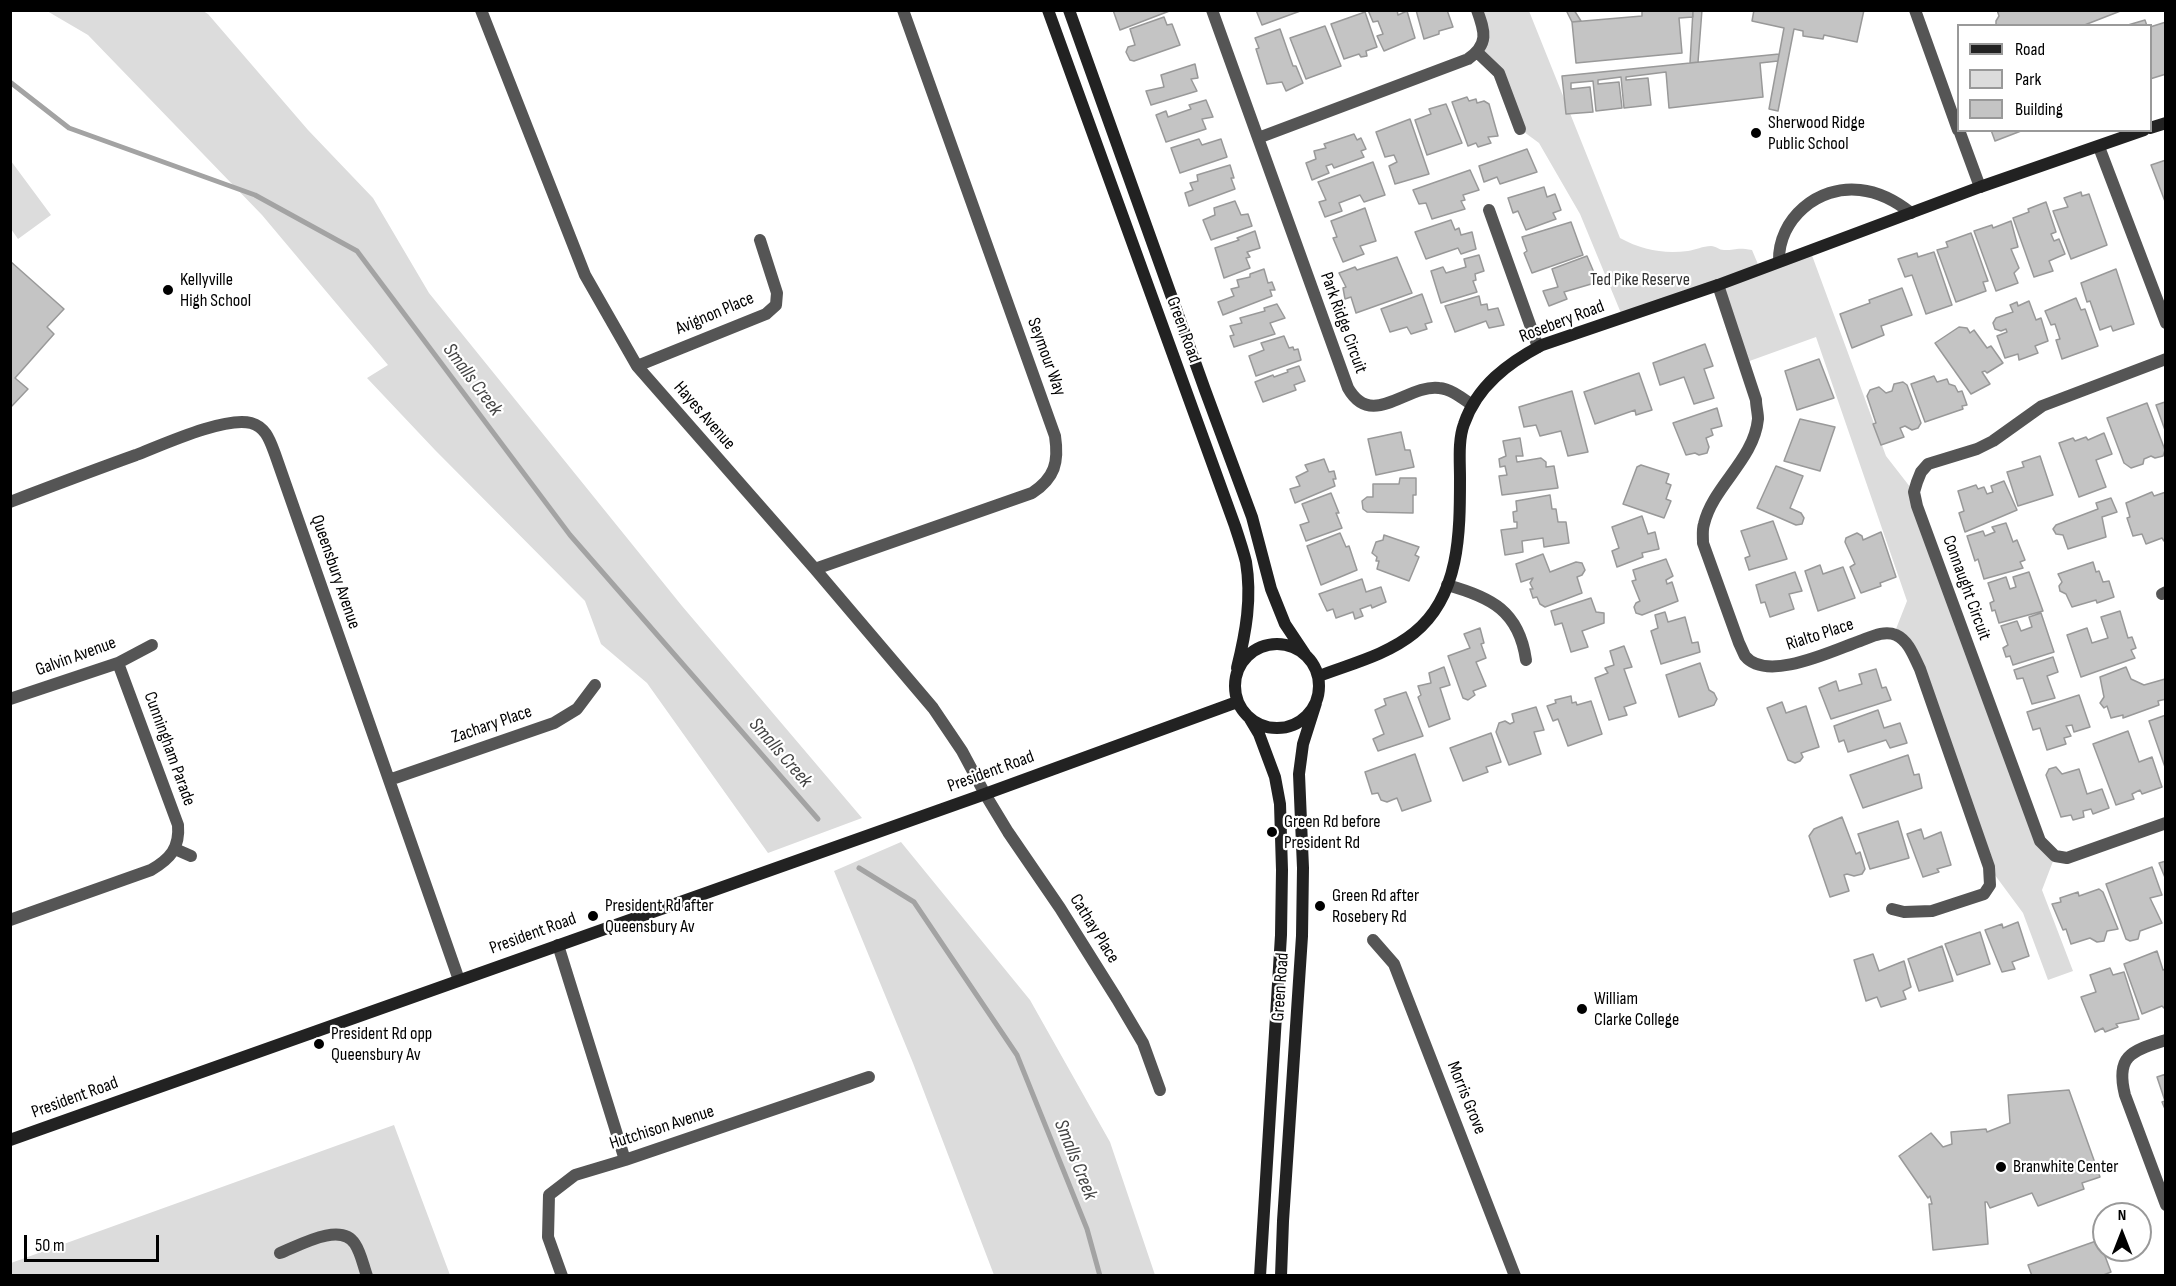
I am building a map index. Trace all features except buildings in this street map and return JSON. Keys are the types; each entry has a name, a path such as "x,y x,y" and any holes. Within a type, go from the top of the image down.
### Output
{"main road":[{"name":"Green Road","path":"1048,10 1235,526 1245,561 1249,594 1246,630 1238,668"},
{"name":"Green Road","path":"1069,10 1252,517 1275,598 1285,624 1305,654"},
{"name":"Rosebery Road","path":"1319,676 1378,653 1414,633 1435,612 1442,600 1456,561 1463,426 1472,405 1489,383 1519,357 1538,347 1718,285 1980,187 2139,132"},
{"path":"1275,643 1291,645 1305,654 1314,664 1319,676 1316,703 1299,722 1284,728 1265,727 1250,719 1237,702 1234,687 1238,668 1243,659 1261,646 1275,643"},
{"name":"President Road","path":"10,1140 985,794 1237,702"},
{"name":"Green Road","path":"1281,1275 1302,936 1303,868 1299,774 1303,744 1316,703"},
{"name":"Green Road","path":"1250,719 1259,734 1275,777 1280,804 1282,870 1281,935 1260,1275"}],"street":[{"name":"Seymour Way","path":"815,569 1032,493 1045,484 1058,453 1055,436 903,10"},
{"name":"Park Ridge Circuit","path":"1212,10 1353,397 1376,407 1422,390 1439,387 1472,405"},
{"path":"1258,138 1468,59 1477,52 1484,36 1477,10"},
{"path":"1915,10 1957,125"},
{"name":"Hayes Avenue","path":"485,12 585,275 637,366 933,708 962,751 985,794"},
{"path":"1477,52 1499,73 1520,129"},
{"path":"1960,132 1980,187"},
{"path":"2099,147 2166,323"},
{"path":"1779,261 1781,239 1789,223 1805,206 1825,195 1847,190 1871,192 1899,204 1911,213"},
{"path":"1489,210 1538,347"},
{"name":"Avignon Place","path":"637,366 766,314 776,305 777,293 760,240"},
{"name":"Rialto Place","path":"1718,285 1756,400 1758,419 1752,440 1710,508 1703,525 1703,543 1738,643 1746,657 1758,664 1776,667 1795,664 1879,634 1894,634 1902,639 1909,646 1920,669 1989,867 1990,885 1984,894 1932,911 1904,912 1892,909"},
{"name":"Connaught Circuit","path":"2166,358 2042,406 1993,441 1977,449 1928,464 1921,472 1914,492 1917,506 2040,841 2055,856 2067,858 2166,824"},
{"name":"Queensbury Avenue","path":"10,502 196,433 238,422 261,427 275,454 459,980"},
{"path":"1447,585 1477,593 1497,604 1519,630 1526,660"},
{"name":"Galvin Avenue","path":"10,699 118,663 152,645"},
{"name":"Cunningham Parade","path":"118,663 177,825 178,843 175,849"},
{"name":"Zachary Place","path":"389,780 554,723 577,708 595,685"},
{"name":"Cathay Place","path":"985,794 1060,908 1143,1043 1160,1090"},
{"path":"10,920 151,870 165,862 175,849 191,856"},
{"name":"Morris Grove","path":"1373,940 1394,964 1515,1275"},
{"path":"558,945 625,1160"},
{"path":"2166,1040 2135,1050 2123,1063 2121,1079 2166,1204"},
{"name":"Hutchison Avenue","path":"562,1275 548,1237 549,1195 575,1175 869,1077"},
{"path":"280,1253 322,1237 339,1234 350,1237 356,1245 367,1275"}],"green space":[{"path":"47,11 203,11 308,130 373,198 429,293 682,606 862,818 768,853 647,683 601,644 585,601 367,378 388,365 262,215 88,35"},
{"name":"Ted Pike Reserve","path":"1477,11 1529,11 1620,238 1636,246 1670,252 1711,246 1722,250 1752,250 1760,269 1810,250 1886,456 1914,492 2040,841 2055,856 2042,890 2073,971 2048,980 2023,913 1989,867 1920,669 1894,634 1907,601 1816,337 1744,363 1718,285 1623,318 1580,214 1539,143 1520,129 1502,80 1479,49"},
{"path":"11,161 51,215 18,239 11,229"},
{"path":"901,842 1030,1000 1110,1142 1155,1275 994,1275 913,1063 834,871"},
{"path":"394,1125 450,1275 11,1276 11,1263"}],"waterway":[{"name":"Smalls Creek","path":"10,82 69,128 255,195 357,251 570,535 818,819"},
{"name":"Smalls Creek","path":"859,868 914,902 1017,1055 1087,1229 1100,1276"}],"place":[{"name":"Sherwood Ridge Public School","path":"1756,133"},
{"name":"Kellyville High School","path":"168,290"},
{"name":"Green Rd before President Rd","path":"1272,832"},
{"name":"Green Rd after Rosebery Rd","path":"1320,906"},
{"name":"President Rd after Queensbury Av","path":"593,916"},
{"name":"William Clarke College","path":"1582,1009"},
{"name":"President Rd opp Queensbury Av","path":"319,1044"},
{"name":"Branwhite Center","path":"2001,1167"}]}
